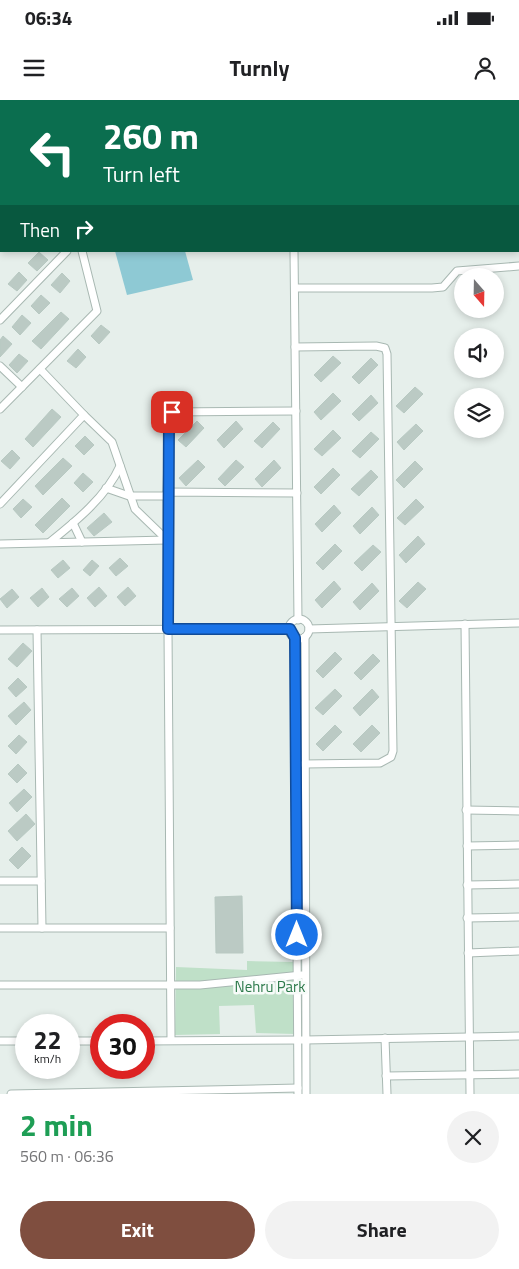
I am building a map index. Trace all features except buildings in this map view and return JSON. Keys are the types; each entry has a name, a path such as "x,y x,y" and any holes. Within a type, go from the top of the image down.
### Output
{"street":[{"path":"0,320 66,252"},
{"path":"0,409 97,311 82,252"},
{"path":"294,252 298,620"},
{"path":"294,288 443,287 457,271 519,266"},
{"path":"295,347 376,346 385,348 387,354 391,757 380,763 304,764"},
{"path":"0,366 22,387"},
{"path":"40,369 112,442 135,509 146,522 168,540"},
{"path":"171,1040 167,494 169,418 172,412 296,411"},
{"path":"0,504 84,415"},
{"path":"50,542 73,523 106,488 116,476 121,465"},
{"path":"106,488 129,496 297,493"},
{"path":"73,523 82,542"},
{"path":"0,544 168,540"},
{"path":"290,629 294,621 298,620 304,621 309,629"},
{"path":"309,629 519,623"},
{"path":"464,624 470,1094"},
{"path":"0,630 290,629"},
{"path":"290,629 295,638 302,1040 306,1094"},
{"path":"301,975 305,637 309,629"},
{"path":"37,630 42,928"},
{"path":"295,638 305,637"},
{"path":"466,810 519,810"},
{"path":"466,846 519,845"},
{"path":"0,881 41,881"},
{"path":"467,884 519,884"},
{"path":"467,918 519,917"},
{"path":"0,928 170,928"},
{"path":"468,953 519,951"},
{"path":"0,985 200,985 301,975"},
{"path":"155,1040 302,1040 519,1036"},
{"path":"385,1038 387,1094"},
{"path":"11,1094 298,1091 302,1040"},
{"path":"0,1041 15,1041"},
{"path":"386,1076 519,1074"}],"green space":[{"name":"Nehru Park","path":"247,961 294,962 295,1034 256,1033 254,1005 219,1006 220,1034 175,1035 176,967 247,970"}],"water":[{"path":"115,252 185,252 193,280 127,295"}],"route":[{"path":"172,412 169,418 167,492 168,629 290,629 292,636 295,638 297,935"}]}
